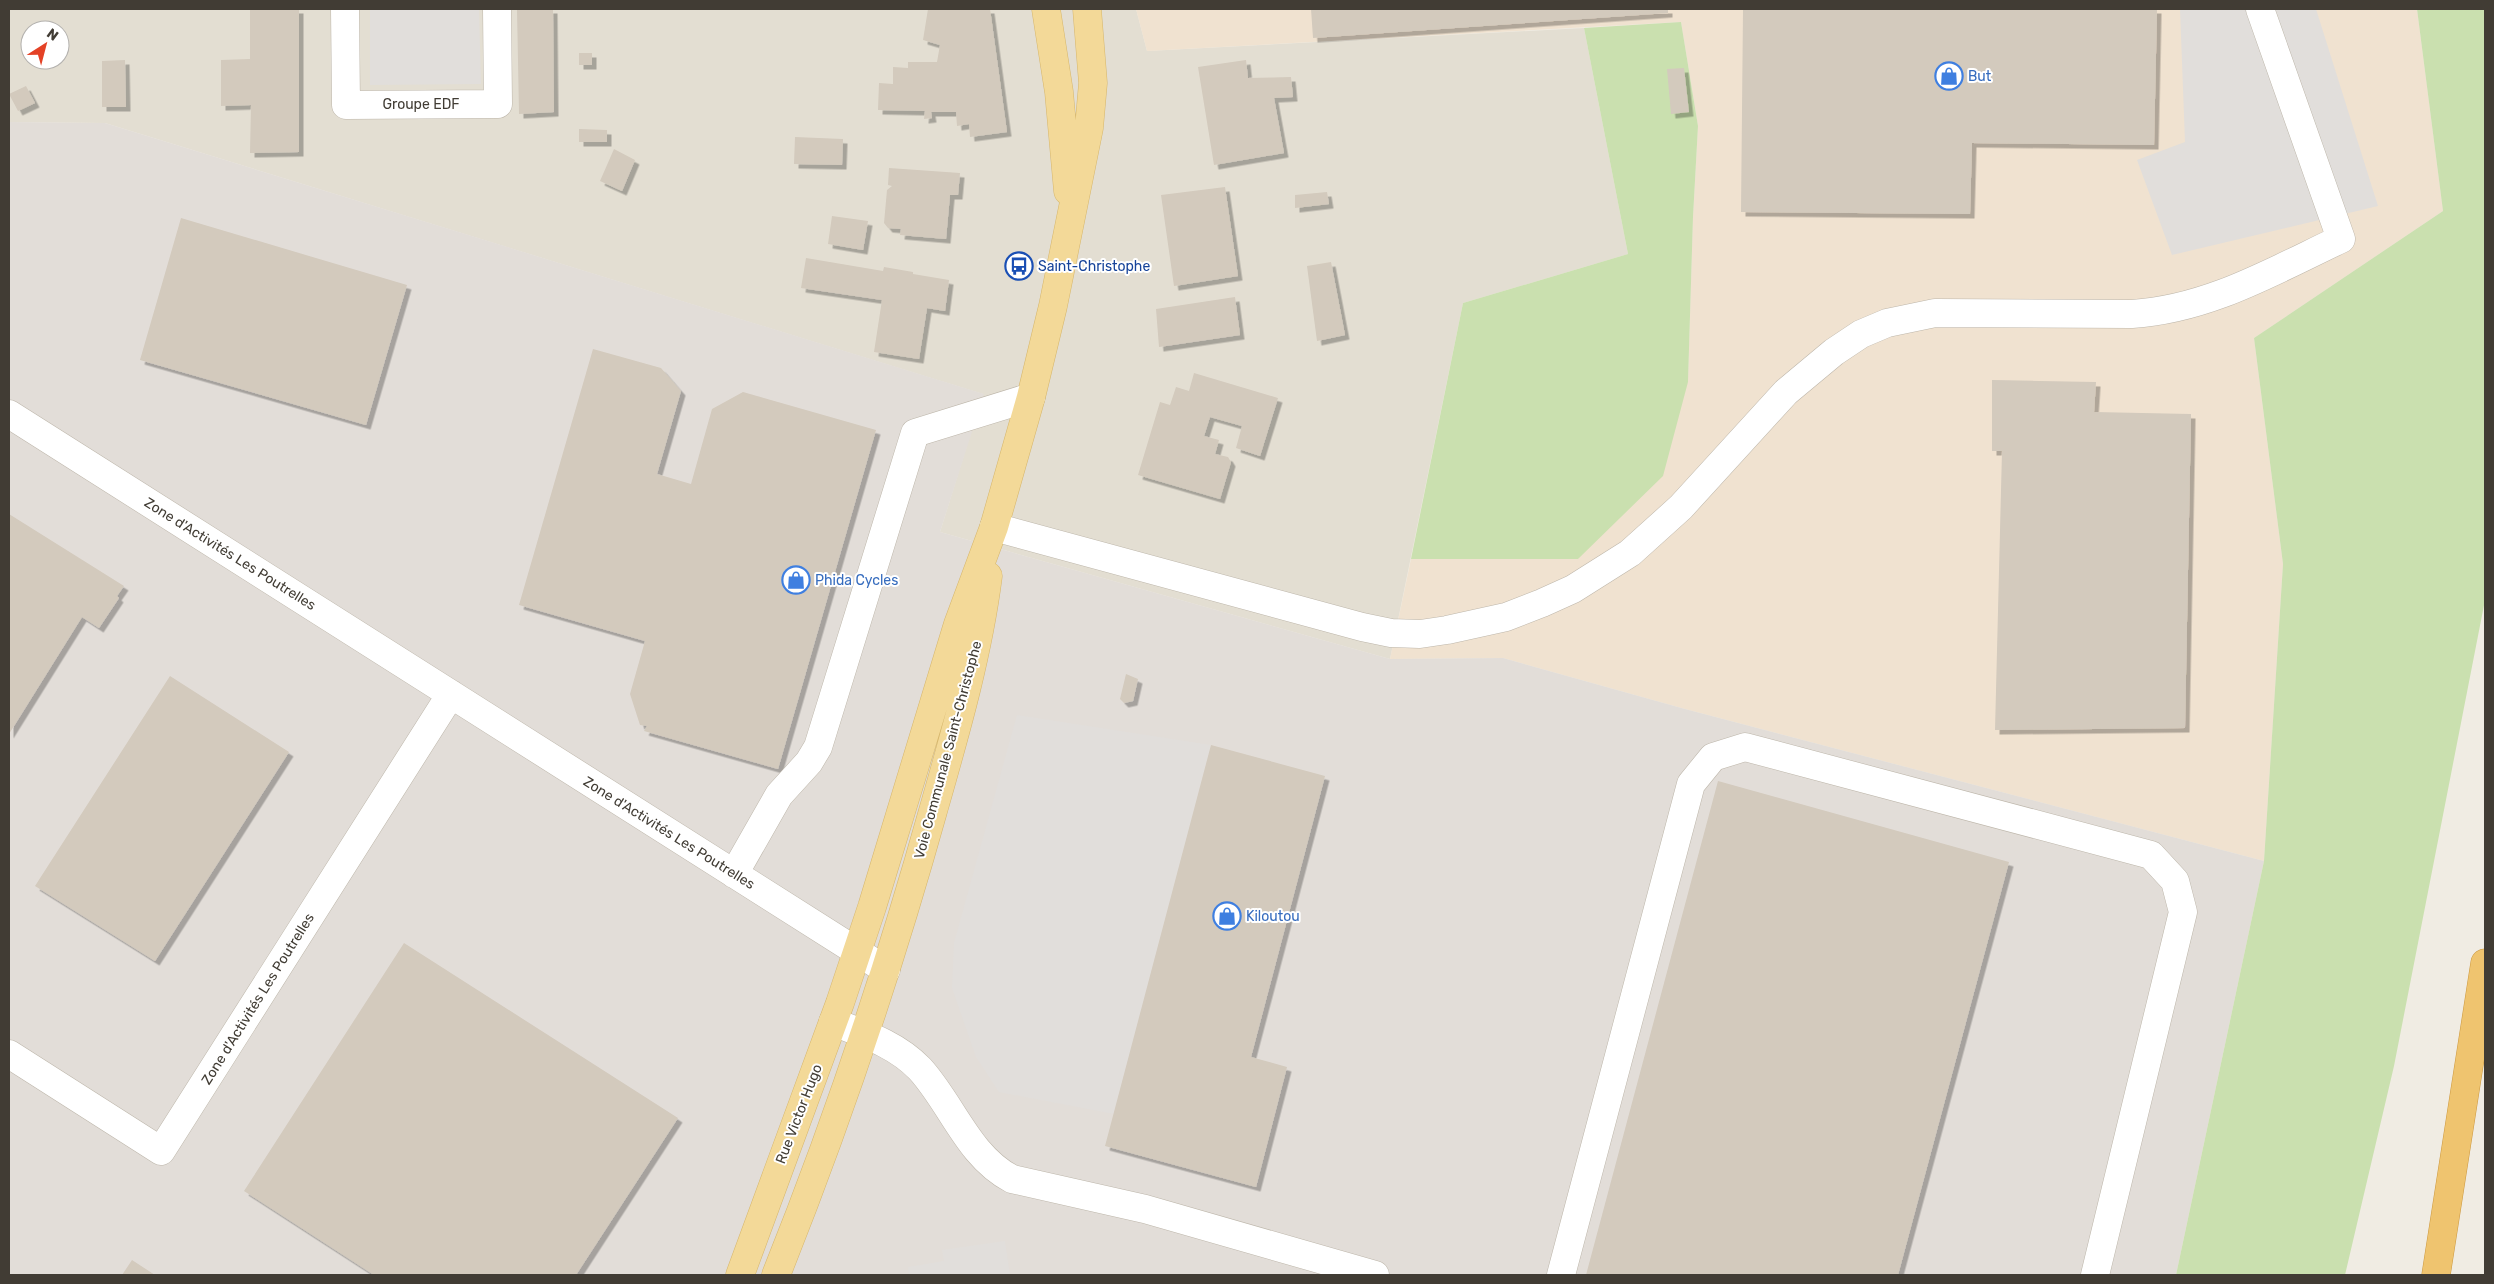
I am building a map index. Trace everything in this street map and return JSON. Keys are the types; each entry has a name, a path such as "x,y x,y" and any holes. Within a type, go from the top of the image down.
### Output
{"highway":[{"path":"2436,1268 2485,963"}],"main road":[{"name":"Voie Communale Saint-Christophe","path":"1046,9 1059,92 1071,212"},
{"name":"Voie Communale Saint-Christophe","path":"857,952 958,624 994,527 1030,397 1058,282 1071,212 1086,149 1093,96 1087,9"},
{"name":"Voie Communale Saint-Christophe","path":"886,970 922,851 980,628 994,527"},
{"name":"Rue Victor Hugo","path":"740,1275 857,952"},
{"path":"776,1275 886,970"}],"street":[{"name":"Groupe EDF","path":"345,9 346,105 356,105 498,104 497,9"},
{"path":"994,527 1324,618 1391,633 1420,634 1480,624 1506,617 1573,589 1630,553 1681,507 1786,392 1834,352 1861,334 1887,323 1935,313 2132,314 2164,312 2198,303 2246,284 2342,239 2260,9"},
{"path":"734,874 779,795 809,762 818,747 915,433 1030,397"},
{"name":"Zone d'Activités Les Poutrelles","path":"9,414 886,970"},
{"name":"Zone d'Activités Les Poutrelles","path":"9,1054 161,1151 451,694"},
{"path":"1561,1275 1691,784 1713,757 1745,747 2151,855 2175,881 2183,912 2095,1275"},
{"path":"833,1022 864,1034 902,1053 919,1068 980,1153 999,1172 1012,1179 1145,1209 1375,1275"}],"shaded area":[{"path":"9,9 1136,9 1147,51 1584,28 1628,254 1463,303 1390,659 940,532 983,394 105,123 9,122"},
{"path":"370,9 479,9 481,84 370,85"},
{"path":"1136,9 2417,9 2443,211 2254,338 2283,564 2264,861 1685,709 1503,658 1390,659 1411,559 1578,559 1688,382 1698,126 1681,22 1147,51"},
{"path":"2180,9 2316,9 2378,206 2172,255 2137,160 2185,142"},
{"path":"9,122 105,123 984,394 940,532 1390,659 1503,658 1685,709 2264,861 2176,1275 9,1275"},
{"path":"1017,715 1211,745 1114,1114 999,1092 976,1057 952,988 954,943"},
{"path":"1005,1241 1010,1275 909,1275 908,1267 944,1261 942,1250"}],"green space":[{"path":"2417,9 2485,9 2485,600 2394,1066 2345,1275 2176,1275 2264,861 2283,564 2254,338 2443,211"},
{"path":"1681,22 1698,126 1688,382 1663,476 1578,559 1411,559 1463,303 1628,254 1584,28"}],"building":[{"path":"250,9 299,9 299,152 250,153 251,105 221,106 221,60 250,59"},
{"path":"517,9 553,9 554,112 519,114"},
{"path":"928,9 990,9 1007,132 970,137 969,124 957,126 956,112 931,112 932,118 924,119 925,111 878,110 879,83 893,84 893,67 908,68 908,62 937,62 940,45 923,40"},
{"path":"1311,9 1668,9 1668,13 1313,38"},
{"name":"But","path":"1743,9 2157,9 2154,145 1972,143 1970,214 1741,212"},
{"path":"579,53 592,53 592,65 579,65"},
{"path":"125,60 126,107 102,107 102,61"},
{"path":"1246,60 1248,78 1291,77 1293,97 1274,98 1284,153 1214,165 1198,67"},
{"path":"1684,68 1689,112 1671,114 1667,69"},
{"path":"26,86 35,103 18,111 9,94"},
{"path":"579,129 607,130 607,142 579,142"},
{"path":"795,137 843,139 842,165 794,164"},
{"path":"614,149 635,160 622,191 600,181"},
{"path":"889,168 960,173 958,195 950,195 946,239 900,235 901,229 888,228 884,223 887,190 892,186 888,185"},
{"path":"1225,187 1238,276 1174,286 1161,195"},
{"path":"1327,192 1329,204 1295,208 1295,195"},
{"path":"832,216 868,221 863,250 828,244"},
{"path":"181,218 407,285 366,425 140,360"},
{"path":"806,258 883,271 884,267 949,280 945,311 927,308 919,359 874,352 882,300 801,288"},
{"path":"1331,262 1345,335 1317,341 1307,266"},
{"path":"1235,297 1240,335 1159,347 1156,309"},
{"path":"593,349 661,368 681,391 657,474 691,484 712,409 743,392 876,430 778,769 644,731 647,726 640,725 630,694 645,641 519,605"},
{"path":"1194,373 1278,398 1260,456 1236,448 1242,426 1210,417 1204,436 1219,440 1215,454 1228,457 1231,462 1220,499 1138,475 1160,402 1170,405 1176,387 1189,391"},
{"path":"1992,380 2096,382 2094,412 2191,414 2185,728 1995,730 2002,451 1992,451"},
{"path":"9,514 124,586 117,596 119,598 99,628 82,617 9,734"},
{"path":"1126,674 1138,679 1133,701 1124,703 1120,699"},
{"path":"170,676 289,752 155,961 35,886"},
{"name":"Kiloutou","path":"1211,745 1325,776 1251,1057 1287,1067 1256,1187 1105,1146"},
{"path":"1718,781 2009,862 1898,1275 1586,1275"},
{"path":"404,943 678,1118 576,1275 374,1275 244,1191"},
{"path":"132,1260 155,1275 122,1275"}],"place":[{"name":"But","path":"1949,76"},
{"name":"Saint-Christophe","path":"1019,266"},
{"name":"Phida Cycles","path":"796,580"},
{"name":"Kiloutou","path":"1227,916"}]}
